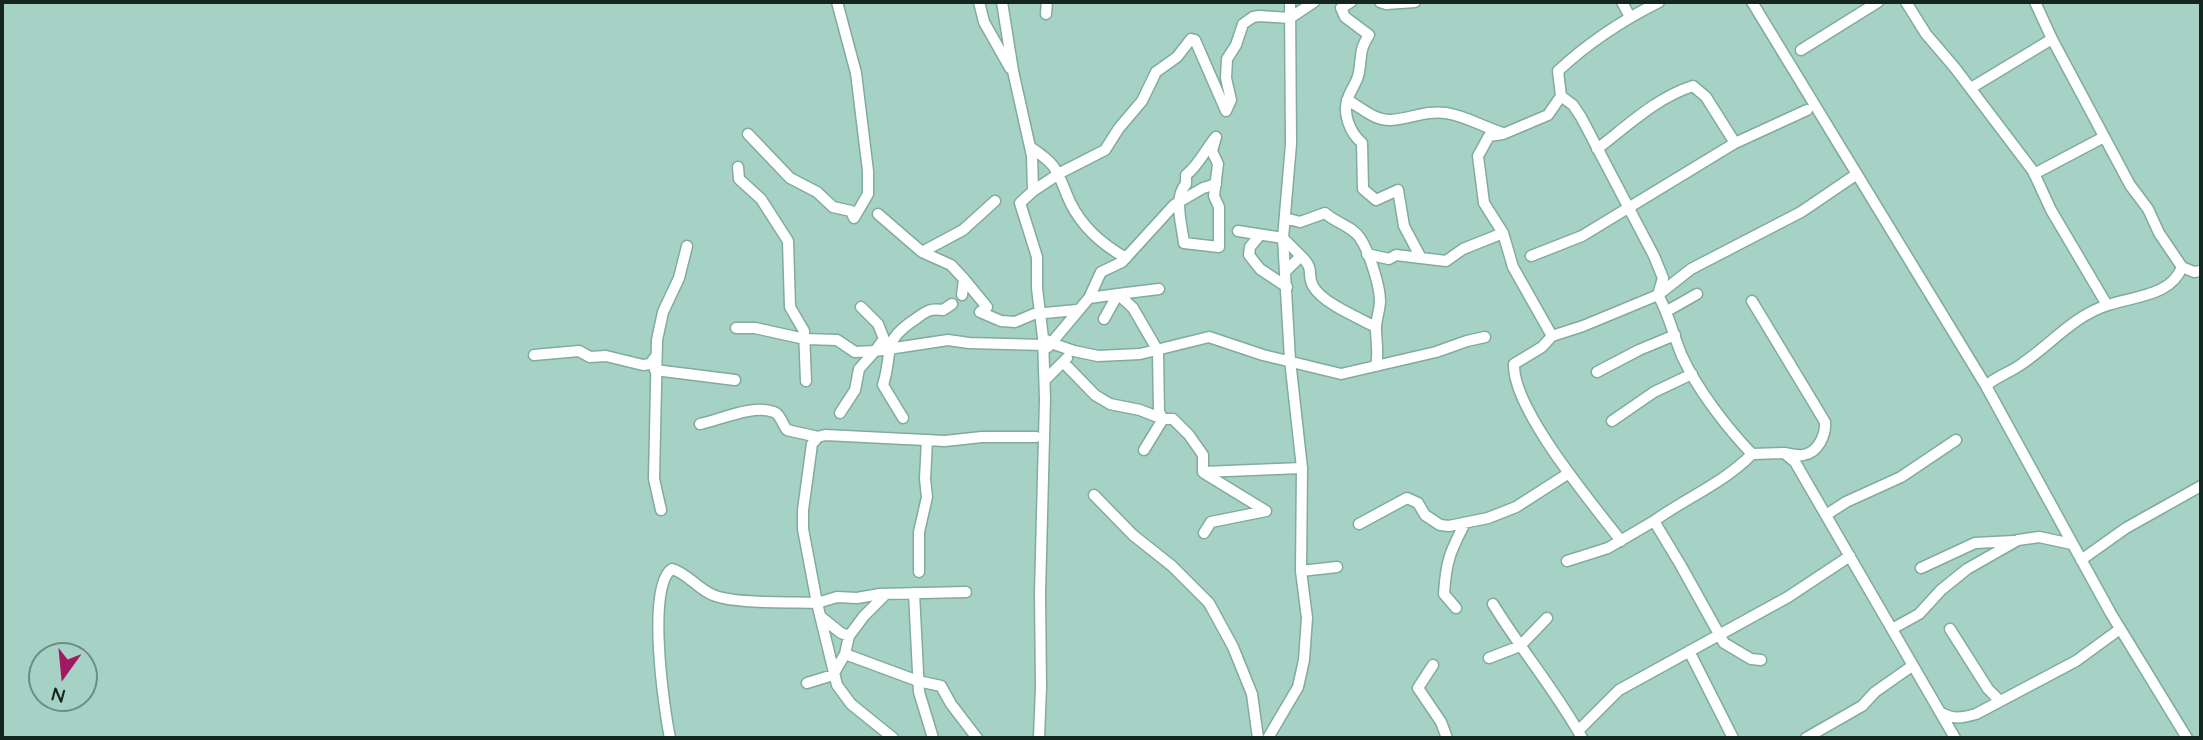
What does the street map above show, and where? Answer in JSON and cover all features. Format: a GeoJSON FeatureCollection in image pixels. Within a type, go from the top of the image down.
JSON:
{"type":"FeatureCollection","features":[{"type":"Feature","properties":{"kind":"street"},"geometry":{"type":"LineString","coordinates":[[748,134],[790,178],[817,192],[833,206],[851,211],[854,218],[868,194],[868,171],[856,73],[837,2]]}},
{"type":"Feature","properties":{"kind":"street"},"geometry":{"type":"LineString","coordinates":[[979,2],[984,22],[1013,71]]}},
{"type":"Feature","properties":{"kind":"street"},"geometry":{"type":"LineString","coordinates":[[1002,2],[1013,71],[1030,147],[1032,191]]}},
{"type":"Feature","properties":{"kind":"street"},"geometry":{"type":"LineString","coordinates":[[1046,14],[1047,2]]}},
{"type":"Feature","properties":{"kind":"street"},"geometry":{"type":"LineString","coordinates":[[1268,738],[1293,699],[1302,673],[1307,618],[1301,571],[1301,468],[1290,360],[1283,238],[1291,144],[1290,2]]}},
{"type":"Feature","properties":{"kind":"street"},"geometry":{"type":"LineString","coordinates":[[1039,738],[1045,345],[1037,288],[1036,251],[1020,203],[1032,191],[1059,173],[1107,149],[1119,128],[1142,101],[1156,72],[1175,58],[1191,39],[1195,40],[1224,110],[1227,111],[1231,100],[1226,78],[1227,59],[1236,45],[1243,24],[1259,16],[1290,18],[1314,2]]}},
{"type":"Feature","properties":{"kind":"street"},"geometry":{"type":"LineString","coordinates":[[1351,2],[1341,8],[1345,17],[1369,35],[1360,48],[1359,74],[1347,100],[1346,109],[1352,134],[1362,143],[1363,189],[1376,200],[1398,190],[1404,226],[1421,258]]}},
{"type":"Feature","properties":{"kind":"street"},"geometry":{"type":"LineString","coordinates":[[1380,2],[1415,2]]}},
{"type":"Feature","properties":{"kind":"street"},"geometry":{"type":"LineString","coordinates":[[1622,2],[1630,17]]}},
{"type":"Feature","properties":{"kind":"street"},"geometry":{"type":"LineString","coordinates":[[1552,335],[1513,267],[1503,233],[1484,203],[1478,156],[1489,136],[1503,134],[1548,115],[1561,96],[1558,71],[1574,56],[1630,17],[1659,2]]}},
{"type":"Feature","properties":{"kind":"street"},"geometry":{"type":"LineString","coordinates":[[1752,2],[1986,386],[2120,629],[2187,738]]}},
{"type":"Feature","properties":{"kind":"street"},"geometry":{"type":"LineString","coordinates":[[1801,50],[1878,2]]}},
{"type":"Feature","properties":{"kind":"street"},"geometry":{"type":"LineString","coordinates":[[1906,2],[1926,34],[2034,174],[2051,210],[2107,305]]}},
{"type":"Feature","properties":{"kind":"street"},"geometry":{"type":"LineString","coordinates":[[2035,2],[2104,137],[2130,185],[2148,209],[2159,233],[2182,267],[2194,272],[2201,271]]}},
{"type":"Feature","properties":{"kind":"street"},"geometry":{"type":"LineString","coordinates":[[1971,89],[2052,39]]}},
{"type":"Feature","properties":{"kind":"street"},"geometry":{"type":"LineString","coordinates":[[1597,149],[1647,111],[1693,86],[1706,97],[1735,143]]}},
{"type":"Feature","properties":{"kind":"street"},"geometry":{"type":"LineString","coordinates":[[1561,96],[1573,105],[1663,278],[1658,295],[1692,374],[1734,435],[1752,454]]}},
{"type":"Feature","properties":{"kind":"street"},"geometry":{"type":"LineString","coordinates":[[1347,100],[1372,116],[1390,120],[1443,112],[1464,116],[1503,134]]}},
{"type":"Feature","properties":{"kind":"street"},"geometry":{"type":"LineString","coordinates":[[1531,257],[1582,236],[1735,143],[1807,110]]}},
{"type":"Feature","properties":{"kind":"street"},"geometry":{"type":"LineString","coordinates":[[1216,137],[1212,151],[1218,164],[1216,184],[1214,196],[1219,206],[1219,247],[1184,243],[1180,190],[1186,184],[1186,175],[1196,168],[1216,137]]}},
{"type":"Feature","properties":{"kind":"street"},"geometry":{"type":"LineString","coordinates":[[2034,174],[2104,137]]}},
{"type":"Feature","properties":{"kind":"street"},"geometry":{"type":"LineString","coordinates":[[1030,147],[1049,160],[1059,173],[1072,205],[1088,228],[1103,245],[1126,258]]}},
{"type":"Feature","properties":{"kind":"street"},"geometry":{"type":"LineString","coordinates":[[738,167],[739,179],[761,199],[788,241],[790,307],[804,331],[806,382]]}},
{"type":"Feature","properties":{"kind":"street"},"geometry":{"type":"LineString","coordinates":[[1621,541],[1569,472],[1534,419],[1514,373],[1514,364],[1542,347],[1552,335],[1583,326],[1658,295],[1691,270],[1801,212],[1857,174]]}},
{"type":"Feature","properties":{"kind":"street"},"geometry":{"type":"LineString","coordinates":[[1045,345],[1089,298],[1101,272],[1126,258],[1179,202],[1216,184]]}},
{"type":"Feature","properties":{"kind":"street"},"geometry":{"type":"LineString","coordinates":[[922,252],[963,230],[995,201]]}},
{"type":"Feature","properties":{"kind":"street"},"geometry":{"type":"LineString","coordinates":[[1285,218],[1300,222],[1325,213],[1333,220],[1342,222],[1360,237],[1380,300],[1376,327],[1379,352],[1376,366]]}},
{"type":"Feature","properties":{"kind":"street"},"geometry":{"type":"LineString","coordinates":[[878,214],[922,252],[951,265],[987,307],[980,311],[985,315],[1015,322],[1032,315],[1077,310]]}},
{"type":"Feature","properties":{"kind":"street"},"geometry":{"type":"LineString","coordinates":[[1238,231],[1283,238],[1311,265],[1313,286],[1329,302],[1376,327]]}},
{"type":"Feature","properties":{"kind":"street"},"geometry":{"type":"LineString","coordinates":[[1367,254],[1389,259],[1396,255],[1446,261],[1463,249],[1503,233]]}},
{"type":"Feature","properties":{"kind":"street"},"geometry":{"type":"LineString","coordinates":[[1259,236],[1250,247],[1250,255],[1260,269],[1287,287]]}},
{"type":"Feature","properties":{"kind":"street"},"geometry":{"type":"LineString","coordinates":[[661,510],[654,479],[657,340],[663,312],[679,278],[687,246]]}},
{"type":"Feature","properties":{"kind":"street"},"geometry":{"type":"LineString","coordinates":[[1286,271],[1301,256]]}},
{"type":"Feature","properties":{"kind":"street"},"geometry":{"type":"LineString","coordinates":[[1986,386],[2023,364],[2091,311],[2161,290],[2172,284],[2182,267]]}},
{"type":"Feature","properties":{"kind":"street"},"geometry":{"type":"LineString","coordinates":[[962,295],[964,279]]}},
{"type":"Feature","properties":{"kind":"street"},"geometry":{"type":"LineString","coordinates":[[1089,298],[1159,289]]}},
{"type":"Feature","properties":{"kind":"street"},"geometry":{"type":"LineString","coordinates":[[1667,311],[1697,294]]}},
{"type":"Feature","properties":{"kind":"street"},"geometry":{"type":"LineString","coordinates":[[1104,319],[1118,295]]}},
{"type":"Feature","properties":{"kind":"street"},"geometry":{"type":"LineString","coordinates":[[1118,295],[1133,308],[1158,351],[1159,412],[1163,419]]}},
{"type":"Feature","properties":{"kind":"street"},"geometry":{"type":"LineString","coordinates":[[1567,561],[1621,541],[1739,467],[1752,454],[1804,455],[1816,448],[1826,431],[1825,422],[1752,301]]}},
{"type":"Feature","properties":{"kind":"street"},"geometry":{"type":"LineString","coordinates":[[903,418],[883,385],[891,341],[898,330],[932,308],[943,310],[951,304]]}},
{"type":"Feature","properties":{"kind":"street"},"geometry":{"type":"LineString","coordinates":[[840,413],[855,390],[859,369],[884,339],[878,324],[861,307]]}},
{"type":"Feature","properties":{"kind":"street"},"geometry":{"type":"LineString","coordinates":[[736,328],[755,328],[805,339],[837,340],[855,352],[889,351],[948,340],[1045,345],[1098,356],[1158,351],[1175,344],[1209,337],[1263,355],[1338,373],[1436,352],[1485,337]]}},
{"type":"Feature","properties":{"kind":"street"},"geometry":{"type":"LineString","coordinates":[[1597,372],[1675,335]]}},
{"type":"Feature","properties":{"kind":"street"},"geometry":{"type":"LineString","coordinates":[[534,355],[579,351],[590,357],[606,356],[643,365],[650,364],[656,356]]}},
{"type":"Feature","properties":{"kind":"street"},"geometry":{"type":"LineString","coordinates":[[1045,380],[1074,351]]}},
{"type":"Feature","properties":{"kind":"street"},"geometry":{"type":"LineString","coordinates":[[1063,362],[1095,394],[1110,404],[1140,410],[1163,419],[1173,419],[1203,455],[1203,472]]}},
{"type":"Feature","properties":{"kind":"street"},"geometry":{"type":"LineString","coordinates":[[655,370],[704,374],[735,380]]}},
{"type":"Feature","properties":{"kind":"street"},"geometry":{"type":"LineString","coordinates":[[1612,421],[1654,392],[1692,374]]}},
{"type":"Feature","properties":{"kind":"street"},"geometry":{"type":"LineString","coordinates":[[699,424],[739,412],[770,411],[776,413],[787,430],[818,437],[825,435],[927,440],[1036,437]]}},
{"type":"Feature","properties":{"kind":"street"},"geometry":{"type":"LineString","coordinates":[[1144,450],[1163,419]]}},
{"type":"Feature","properties":{"kind":"street"},"geometry":{"type":"LineString","coordinates":[[818,437],[811,449],[803,529],[834,676],[837,685],[851,704],[893,738]]}},
{"type":"Feature","properties":{"kind":"street"},"geometry":{"type":"LineString","coordinates":[[919,572],[919,532],[927,497],[927,440]]}},
{"type":"Feature","properties":{"kind":"street"},"geometry":{"type":"LineString","coordinates":[[1826,515],[1846,502],[1901,477],[1956,440]]}},
{"type":"Feature","properties":{"kind":"street"},"geometry":{"type":"LineString","coordinates":[[1784,453],[1795,462],[1955,738]]}},
{"type":"Feature","properties":{"kind":"street"},"geometry":{"type":"LineString","coordinates":[[1203,472],[1301,468]]}},
{"type":"Feature","properties":{"kind":"street"},"geometry":{"type":"LineString","coordinates":[[1203,472],[1266,511],[1211,522],[1204,533]]}},
{"type":"Feature","properties":{"kind":"street"},"geometry":{"type":"LineString","coordinates":[[1359,524],[1407,498],[1418,503],[1425,515],[1440,525],[1465,523],[1517,507],[1569,472]]}},
{"type":"Feature","properties":{"kind":"street"},"geometry":{"type":"LineString","coordinates":[[2081,560],[2126,528],[2201,486]]}},
{"type":"Feature","properties":{"kind":"street"},"geometry":{"type":"LineString","coordinates":[[1094,495],[1133,535],[1172,566],[1209,603],[1233,647],[1252,694],[1258,738]]}},
{"type":"Feature","properties":{"kind":"street"},"geometry":{"type":"LineString","coordinates":[[1654,521],[1724,643],[1751,659],[1761,660]]}},
{"type":"Feature","properties":{"kind":"street"},"geometry":{"type":"LineString","coordinates":[[1456,608],[1444,594],[1448,557],[1465,523]]}},
{"type":"Feature","properties":{"kind":"street"},"geometry":{"type":"LineString","coordinates":[[1449,526],[1457,539]]}},
{"type":"Feature","properties":{"kind":"street"},"geometry":{"type":"LineString","coordinates":[[1920,568],[1975,543],[2039,537],[2072,544]]}},
{"type":"Feature","properties":{"kind":"street"},"geometry":{"type":"LineString","coordinates":[[1892,629],[1919,614],[1941,590],[1967,569],[2018,540]]}},
{"type":"Feature","properties":{"kind":"street"},"geometry":{"type":"LineString","coordinates":[[1493,604],[1569,714],[1580,735],[1619,690],[1788,597],[1850,556]]}},
{"type":"Feature","properties":{"kind":"street"},"geometry":{"type":"LineString","coordinates":[[1301,571],[1337,567]]}},
{"type":"Feature","properties":{"kind":"street"},"geometry":{"type":"LineString","coordinates":[[670,738],[658,632],[660,591],[668,570],[677,570],[705,591],[725,598],[817,603],[838,597],[966,592]]}},
{"type":"Feature","properties":{"kind":"street"},"geometry":{"type":"LineString","coordinates":[[914,593],[918,681],[933,738]]}},
{"type":"Feature","properties":{"kind":"street"},"geometry":{"type":"LineString","coordinates":[[807,683],[834,676],[845,654],[849,636],[886,594]]}},
{"type":"Feature","properties":{"kind":"street"},"geometry":{"type":"LineString","coordinates":[[821,617],[849,636]]}},
{"type":"Feature","properties":{"kind":"street"},"geometry":{"type":"LineString","coordinates":[[1489,658],[1520,646],[1547,618]]}},
{"type":"Feature","properties":{"kind":"street"},"geometry":{"type":"LineString","coordinates":[[1950,629],[1989,689],[2000,701]]}},
{"type":"Feature","properties":{"kind":"street"},"geometry":{"type":"LineString","coordinates":[[1938,710],[1951,718],[1963,718],[2076,662],[2120,629]]}},
{"type":"Feature","properties":{"kind":"street"},"geometry":{"type":"LineString","coordinates":[[1689,651],[1733,738]]}},
{"type":"Feature","properties":{"kind":"street"},"geometry":{"type":"LineString","coordinates":[[845,654],[918,681],[941,686],[977,738]]}},
{"type":"Feature","properties":{"kind":"street"},"geometry":{"type":"LineString","coordinates":[[1433,665],[1418,688],[1441,722],[1447,738]]}},
{"type":"Feature","properties":{"kind":"street"},"geometry":{"type":"LineString","coordinates":[[1806,738],[1862,706],[1875,692],[1912,666]]}}]}
